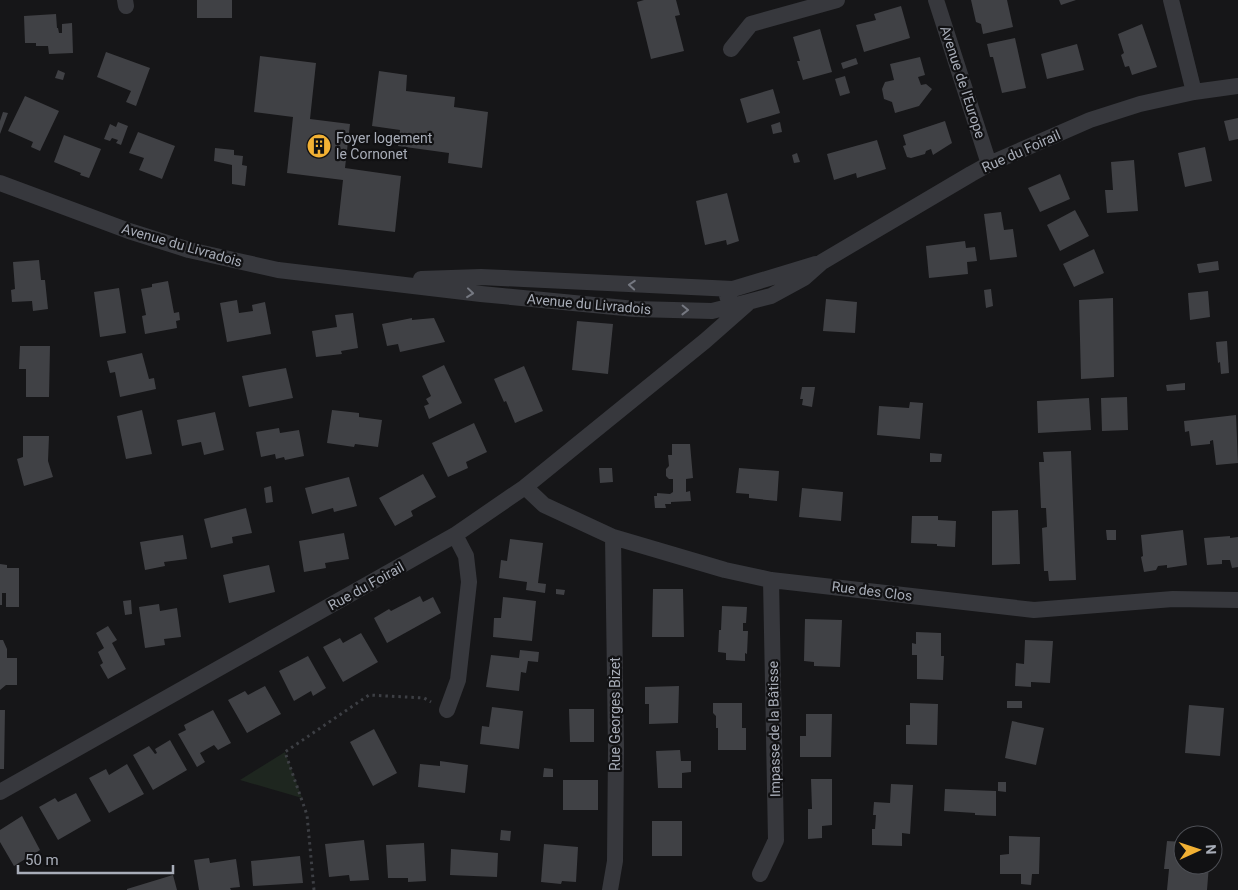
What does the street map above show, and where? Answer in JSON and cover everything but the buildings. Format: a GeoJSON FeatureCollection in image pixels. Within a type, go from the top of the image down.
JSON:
{"type":"FeatureCollection","features":[{"type":"Feature","properties":{"kind":"street"},"geometry":{"type":"LineString","coordinates":[[731,49],[751,24],[837,0]]}},
{"type":"Feature","properties":{"kind":"street","name":"Avenue de l'Europe"},"geometry":{"type":"LineString","coordinates":[[936,0],[990,164]]}},
{"type":"Feature","properties":{"kind":"street"},"geometry":{"type":"LineString","coordinates":[[1171,0],[1194,92]]}},
{"type":"Feature","properties":{"kind":"street","name":"Rue du Foirail"},"geometry":{"type":"LineString","coordinates":[[0,792],[455,536],[525,487],[706,341],[748,302],[771,296],[804,278],[822,262],[990,164],[1090,120],[1140,104],[1194,92],[1238,86]]}},
{"type":"Feature","properties":{"kind":"street","name":"Avenue du Livradois"},"geometry":{"type":"LineString","coordinates":[[0,183],[129,231],[189,250],[278,270],[635,309],[712,311],[748,302]]}},
{"type":"Feature","properties":{"kind":"street","name":"Rue du Foirail"},"geometry":{"type":"LineString","coordinates":[[712,311],[733,289],[822,262]]}},
{"type":"Feature","properties":{"kind":"street","name":"Avenue du Livradois"},"geometry":{"type":"LineString","coordinates":[[370,281],[481,276],[733,289]]}},
{"type":"Feature","properties":{"kind":"street"},"geometry":{"type":"LineString","coordinates":[[706,341],[712,311]]}},
{"type":"Feature","properties":{"kind":"street","name":"Rue des Clos"},"geometry":{"type":"LineString","coordinates":[[525,487],[544,505],[613,537],[725,570],[771,580],[1034,610],[1173,599],[1238,600]]}},
{"type":"Feature","properties":{"kind":"street"},"geometry":{"type":"LineString","coordinates":[[447,710],[458,680],[469,582],[466,556],[455,536]]}},
{"type":"Feature","properties":{"kind":"street","name":"Rue Georges Bizet"},"geometry":{"type":"LineString","coordinates":[[610,890],[615,861],[616,749],[613,537]]}},
{"type":"Feature","properties":{"kind":"street","name":"Impasse de la Bâtisse"},"geometry":{"type":"LineString","coordinates":[[760,874],[776,840],[771,580]]}},
{"type":"Feature","properties":{"kind":"path"},"geometry":{"type":"LineString","coordinates":[[314,890],[307,815],[285,752],[369,695],[424,698],[447,710]]}},
{"type":"Feature","properties":{"kind":"shaded area"},"geometry":{"type":"Polygon","coordinates":[[[285,752],[302,798],[240,780],[285,752]]]}},
{"type":"Feature","properties":{"kind":"place","name":"Foyer logement le Cornonet"},"geometry":{"type":"Point","coordinates":[319,146]}}]}
